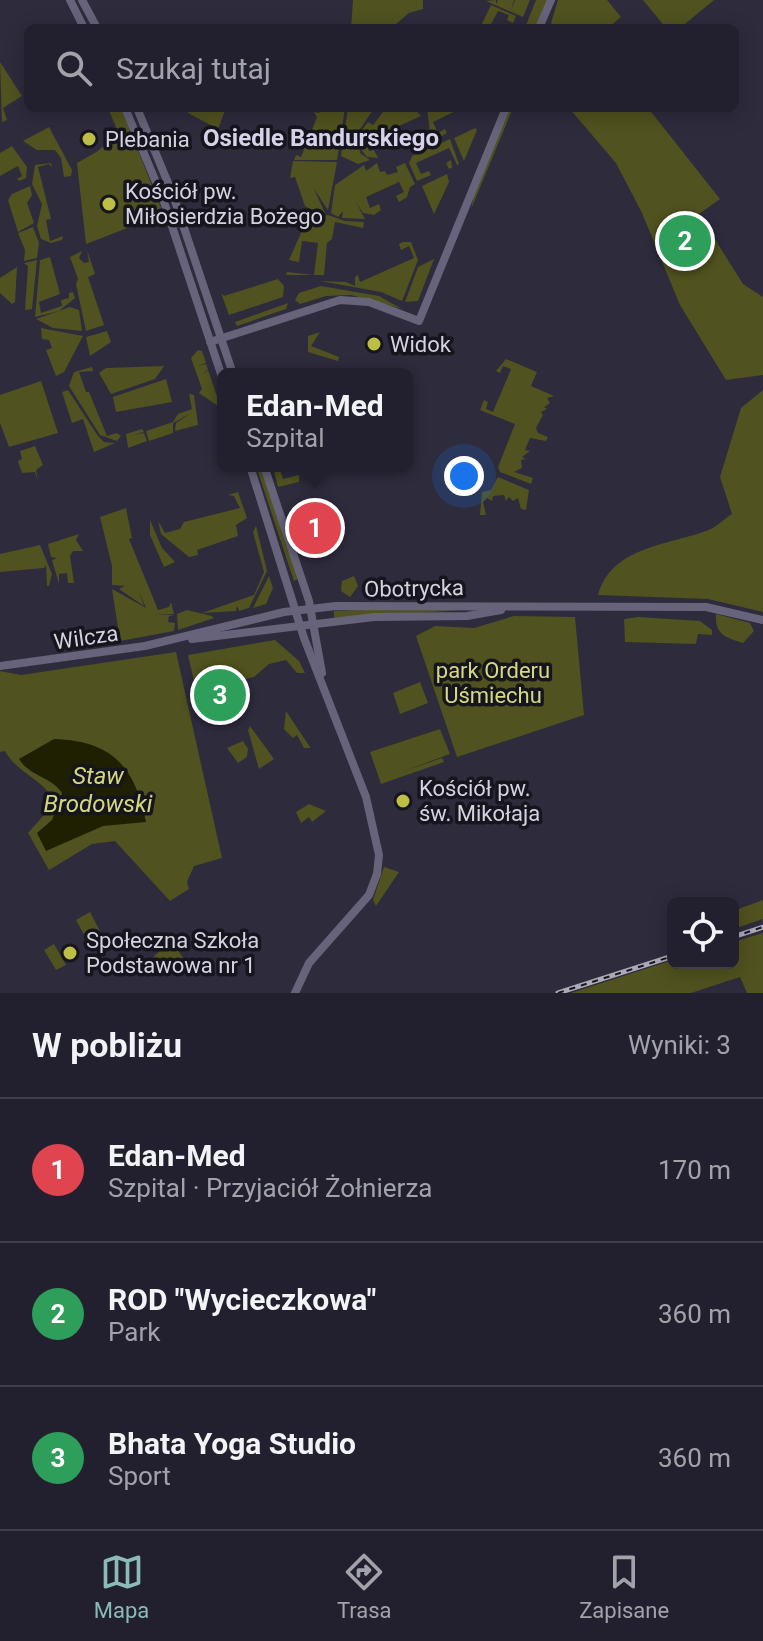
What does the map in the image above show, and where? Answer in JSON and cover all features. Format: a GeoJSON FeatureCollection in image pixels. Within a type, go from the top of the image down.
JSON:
{"type":"FeatureCollection","features":[{"type":"Feature","properties":{"kind":"street"},"geometry":{"type":"LineString","coordinates":[[70,0],[82,24]]}},
{"type":"Feature","properties":{"kind":"street"},"geometry":{"type":"LineString","coordinates":[[82,0],[95,24]]}},
{"type":"Feature","properties":{"kind":"street"},"geometry":{"type":"LineString","coordinates":[[541,24],[551,0]]}},
{"type":"Feature","properties":{"kind":"street"},"geometry":{"type":"LineString","coordinates":[[127,112],[163,199],[219,368]]}},
{"type":"Feature","properties":{"kind":"street"},"geometry":{"type":"LineString","coordinates":[[139,112],[173,195],[231,368]]}},
{"type":"Feature","properties":{"kind":"street"},"geometry":{"type":"LineString","coordinates":[[210,342],[340,300],[369,302],[419,321],[504,112]]}},
{"type":"Feature","properties":{"kind":"street"},"geometry":{"type":"LineString","coordinates":[[252,472],[301,626],[370,808],[379,865],[366,899],[303,971],[295,993]]}},
{"type":"Feature","properties":{"kind":"street"},"geometry":{"type":"LineString","coordinates":[[266,472],[311,608],[325,685]]}},
{"type":"Feature","properties":{"kind":"street","name":"Obotrycka"},"geometry":{"type":"LineString","coordinates":[[311,608],[411,605],[724,609],[763,620]]}},
{"type":"Feature","properties":{"kind":"street","name":"Obotrycka"},"geometry":{"type":"LineString","coordinates":[[314,624],[384,616],[467,616],[517,607]]}},
{"type":"Feature","properties":{"kind":"street","name":"Wilcza"},"geometry":{"type":"LineString","coordinates":[[177,640],[311,608]]}},
{"type":"Feature","properties":{"kind":"street","name":"Obotrycka"},"geometry":{"type":"LineString","coordinates":[[681,608],[724,614],[763,627]]}},
{"type":"Feature","properties":{"kind":"street","name":"Wilcza"},"geometry":{"type":"LineString","coordinates":[[0,666],[314,624]]}},
{"type":"Feature","properties":{"kind":"green space"},"geometry":{"type":"Polygon","coordinates":[[[353,0],[423,0],[423,9],[409,13],[396,24],[351,24],[353,0]]]}},
{"type":"Feature","properties":{"kind":"green space"},"geometry":{"type":"Polygon","coordinates":[[[496,0],[496,4],[498,0],[514,0],[511,10],[515,0],[530,0],[523,17],[486,1],[496,0]]]}},
{"type":"Feature","properties":{"kind":"green space"},"geometry":{"type":"Polygon","coordinates":[[[536,0],[548,0],[539,24],[526,24],[536,0]]]}},
{"type":"Feature","properties":{"kind":"green space"},"geometry":{"type":"Polygon","coordinates":[[[558,0],[607,0],[621,17],[613,24],[551,23],[558,0]]]}},
{"type":"Feature","properties":{"kind":"green space"},"geometry":{"type":"Polygon","coordinates":[[[643,0],[714,0],[685,24],[663,24],[643,0]]]}},
{"type":"Feature","properties":{"kind":"green space"},"geometry":{"type":"Polygon","coordinates":[[[491,5],[516,16],[513,23],[507,20],[509,15],[498,11],[491,24],[482,24],[491,5]]]}},
{"type":"Feature","properties":{"kind":"green space"},"geometry":{"type":"Polygon","coordinates":[[[0,62],[22,96],[3,108],[7,120],[2,122],[0,62]]]}},
{"type":"Feature","properties":{"kind":"green space"},"geometry":{"type":"Polygon","coordinates":[[[110,112],[123,112],[161,208],[156,217],[86,244],[77,163],[98,151],[118,132],[110,112]]]}},
{"type":"Feature","properties":{"kind":"green space"},"geometry":{"type":"Polygon","coordinates":[[[188,112],[224,112],[218,129],[188,112]]]}},
{"type":"Feature","properties":{"kind":"green space"},"geometry":{"type":"Polygon","coordinates":[[[314,112],[344,112],[337,160],[294,160],[296,155],[301,157],[306,145],[301,143],[307,142],[317,117],[314,112]]]}},
{"type":"Feature","properties":{"kind":"green space"},"geometry":{"type":"Polygon","coordinates":[[[347,112],[372,112],[358,132],[360,153],[370,160],[358,164],[341,156],[347,112]]]}},
{"type":"Feature","properties":{"kind":"green space"},"geometry":{"type":"Polygon","coordinates":[[[383,112],[417,112],[421,116],[366,141],[369,151],[374,150],[378,158],[367,157],[359,147],[359,134],[368,122],[373,125],[383,112]]]}},
{"type":"Feature","properties":{"kind":"green space"},"geometry":{"type":"Polygon","coordinates":[[[428,112],[454,112],[433,122],[438,133],[445,129],[447,133],[438,138],[430,132],[428,112]]]}},
{"type":"Feature","properties":{"kind":"green space"},"geometry":{"type":"Polygon","coordinates":[[[507,112],[511,112],[471,209],[507,112]]]}},
{"type":"Feature","properties":{"kind":"green space"},"geometry":{"type":"Polygon","coordinates":[[[572,112],[651,112],[720,199],[699,214],[743,284],[763,297],[763,375],[726,380],[680,305],[642,213],[616,163],[572,112]]]}},
{"type":"Feature","properties":{"kind":"green space"},"geometry":{"type":"Polygon","coordinates":[[[49,127],[72,170],[71,176],[64,177],[61,158],[55,150],[37,150],[23,141],[49,127]]]}},
{"type":"Feature","properties":{"kind":"green space"},"geometry":{"type":"Polygon","coordinates":[[[475,128],[477,130],[464,161],[454,138],[475,128]]]}},
{"type":"Feature","properties":{"kind":"green space"},"geometry":{"type":"Polygon","coordinates":[[[450,139],[459,164],[449,148],[416,163],[421,174],[429,171],[431,175],[417,181],[409,163],[412,156],[450,139]]]}},
{"type":"Feature","properties":{"kind":"green space"},"geometry":{"type":"Polygon","coordinates":[[[12,146],[27,167],[26,178],[19,181],[17,179],[22,176],[18,166],[0,176],[0,153],[12,146]]]}},
{"type":"Feature","properties":{"kind":"green space"},"geometry":{"type":"Polygon","coordinates":[[[293,161],[337,162],[328,210],[314,189],[325,213],[311,216],[313,211],[305,206],[295,177],[290,178],[293,161]]]}},
{"type":"Feature","properties":{"kind":"green space"},"geometry":{"type":"Polygon","coordinates":[[[51,163],[52,167],[49,164],[38,167],[51,219],[46,220],[50,241],[63,236],[62,240],[51,243],[41,239],[37,226],[42,204],[32,184],[35,165],[51,163]]]}},
{"type":"Feature","properties":{"kind":"green space"},"geometry":{"type":"Polygon","coordinates":[[[377,163],[380,172],[385,171],[387,175],[398,172],[396,167],[405,163],[415,184],[410,187],[407,197],[399,202],[396,196],[404,192],[399,182],[366,197],[370,208],[379,204],[381,210],[374,215],[363,213],[356,202],[365,219],[342,218],[343,211],[338,217],[331,213],[335,185],[364,165],[366,171],[377,163]]]}},
{"type":"Feature","properties":{"kind":"green space"},"geometry":{"type":"Polygon","coordinates":[[[447,174],[449,182],[434,214],[422,186],[447,174]]]}},
{"type":"Feature","properties":{"kind":"green space"},"geometry":{"type":"Polygon","coordinates":[[[30,186],[32,195],[27,203],[34,223],[18,232],[8,200],[12,194],[30,186]]]}},
{"type":"Feature","properties":{"kind":"green space"},"geometry":{"type":"Polygon","coordinates":[[[328,215],[345,221],[364,222],[363,228],[335,222],[332,239],[327,243],[324,275],[314,275],[318,243],[302,241],[299,262],[289,260],[305,224],[310,225],[312,218],[328,215]]]}},
{"type":"Feature","properties":{"kind":"green space"},"geometry":{"type":"Polygon","coordinates":[[[33,227],[39,243],[37,258],[24,261],[25,250],[18,233],[33,227]]]}},
{"type":"Feature","properties":{"kind":"green space"},"geometry":{"type":"Polygon","coordinates":[[[411,242],[418,260],[402,301],[381,292],[320,281],[346,282],[355,286],[358,275],[360,282],[414,258],[409,246],[401,250],[399,244],[411,242]]]}},
{"type":"Feature","properties":{"kind":"green space"},"geometry":{"type":"Polygon","coordinates":[[[87,250],[95,274],[88,277],[104,325],[86,331],[76,284],[78,279],[70,257],[82,251],[79,258],[84,263],[89,262],[87,250]]]}},
{"type":"Feature","properties":{"kind":"green space"},"geometry":{"type":"Polygon","coordinates":[[[50,257],[60,294],[39,302],[41,313],[62,306],[61,300],[69,298],[69,293],[73,292],[75,298],[59,311],[35,317],[40,260],[50,257]]]}},
{"type":"Feature","properties":{"kind":"green space"},"geometry":{"type":"Polygon","coordinates":[[[434,259],[418,301],[405,302],[418,267],[434,259]]]}},
{"type":"Feature","properties":{"kind":"green space"},"geometry":{"type":"Polygon","coordinates":[[[37,260],[32,309],[25,310],[28,266],[24,263],[37,260]]]}},
{"type":"Feature","properties":{"kind":"green space"},"geometry":{"type":"Polygon","coordinates":[[[17,267],[15,302],[12,304],[0,293],[0,278],[17,267]]]}},
{"type":"Feature","properties":{"kind":"green space"},"geometry":{"type":"Polygon","coordinates":[[[287,272],[314,275],[286,275],[287,272]]]}},
{"type":"Feature","properties":{"kind":"green space"},"geometry":{"type":"Polygon","coordinates":[[[278,279],[284,286],[283,297],[229,315],[221,293],[224,296],[278,279]]]}},
{"type":"Feature","properties":{"kind":"green space"},"geometry":{"type":"Polygon","coordinates":[[[321,286],[379,296],[402,309],[351,295],[326,296],[300,304],[295,300],[299,293],[321,286]]]}},
{"type":"Feature","properties":{"kind":"green space"},"geometry":{"type":"Polygon","coordinates":[[[288,303],[286,309],[237,326],[235,322],[288,303]]]}},
{"type":"Feature","properties":{"kind":"green space"},"geometry":{"type":"Polygon","coordinates":[[[70,307],[79,310],[82,331],[53,328],[36,319],[70,307]]]}},
{"type":"Feature","properties":{"kind":"green space"},"geometry":{"type":"Polygon","coordinates":[[[41,328],[83,336],[64,372],[56,376],[46,350],[52,348],[49,340],[42,339],[41,328]]]}},
{"type":"Feature","properties":{"kind":"green space"},"geometry":{"type":"Polygon","coordinates":[[[107,331],[111,342],[90,356],[86,337],[107,331]]]}},
{"type":"Feature","properties":{"kind":"green space"},"geometry":{"type":"Polygon","coordinates":[[[320,332],[311,346],[339,357],[338,361],[308,352],[308,336],[320,332]]]}},
{"type":"Feature","properties":{"kind":"green space"},"geometry":{"type":"Polygon","coordinates":[[[198,350],[202,351],[206,363],[197,366],[206,364],[208,369],[202,375],[208,370],[217,405],[199,393],[202,389],[191,358],[198,350]]]}},
{"type":"Feature","properties":{"kind":"green space"},"geometry":{"type":"Polygon","coordinates":[[[506,359],[537,372],[531,386],[554,396],[547,398],[550,403],[541,412],[543,415],[536,428],[538,433],[548,437],[546,441],[530,438],[525,450],[530,451],[522,457],[526,459],[521,460],[522,468],[514,472],[533,478],[531,484],[500,472],[498,467],[515,424],[480,410],[484,400],[488,402],[486,409],[493,412],[511,369],[503,366],[500,373],[496,371],[506,359]]]}},
{"type":"Feature","properties":{"kind":"green space"},"geometry":{"type":"Polygon","coordinates":[[[164,366],[155,379],[111,394],[99,373],[106,368],[164,366]]]}},
{"type":"Feature","properties":{"kind":"green space"},"geometry":{"type":"Polygon","coordinates":[[[92,367],[93,371],[79,372],[107,436],[117,433],[121,436],[117,441],[100,435],[69,386],[74,372],[92,367]]]}},
{"type":"Feature","properties":{"kind":"green space"},"geometry":{"type":"Polygon","coordinates":[[[166,379],[172,402],[116,412],[113,397],[166,379]]]}},
{"type":"Feature","properties":{"kind":"green space"},"geometry":{"type":"Polygon","coordinates":[[[41,381],[58,433],[9,447],[0,423],[0,395],[41,381]]]}},
{"type":"Feature","properties":{"kind":"green space"},"geometry":{"type":"Polygon","coordinates":[[[68,390],[98,436],[104,442],[115,443],[94,452],[83,419],[72,423],[62,392],[68,390]]]}},
{"type":"Feature","properties":{"kind":"green space"},"geometry":{"type":"Polygon","coordinates":[[[763,390],[763,612],[708,599],[598,595],[605,579],[627,558],[657,545],[709,530],[732,514],[720,477],[741,408],[763,390]]]}},
{"type":"Feature","properties":{"kind":"green space"},"geometry":{"type":"Polygon","coordinates":[[[189,394],[194,395],[198,425],[175,431],[176,423],[191,413],[173,423],[173,433],[149,441],[146,431],[173,422],[178,414],[192,409],[189,394]]]}},
{"type":"Feature","properties":{"kind":"green space"},"geometry":{"type":"Polygon","coordinates":[[[142,429],[144,432],[132,435],[144,433],[147,441],[128,448],[126,434],[142,429]]]}},
{"type":"Feature","properties":{"kind":"green space"},"geometry":{"type":"Polygon","coordinates":[[[35,446],[43,465],[36,470],[38,481],[35,472],[22,473],[18,461],[22,459],[20,451],[35,446]]]}},
{"type":"Feature","properties":{"kind":"green space"},"geometry":{"type":"Polygon","coordinates":[[[258,472],[263,472],[298,579],[294,581],[258,472]]]}},
{"type":"Feature","properties":{"kind":"green space"},"geometry":{"type":"Polygon","coordinates":[[[274,472],[281,472],[283,479],[299,475],[299,482],[278,487],[274,472]]]}},
{"type":"Feature","properties":{"kind":"green space"},"geometry":{"type":"Polygon","coordinates":[[[498,477],[529,490],[526,510],[521,509],[518,498],[513,501],[509,497],[506,501],[504,495],[493,496],[492,501],[487,498],[483,502],[486,515],[480,515],[482,492],[491,490],[498,477]]]}},
{"type":"Feature","properties":{"kind":"green space"},"geometry":{"type":"Polygon","coordinates":[[[238,492],[247,518],[236,525],[238,536],[197,550],[198,555],[189,557],[161,534],[158,521],[165,533],[180,529],[184,522],[240,508],[234,496],[228,495],[238,492]]]}},
{"type":"Feature","properties":{"kind":"green space"},"geometry":{"type":"Polygon","coordinates":[[[126,508],[132,538],[129,539],[158,610],[169,607],[171,602],[174,614],[154,614],[175,615],[169,616],[168,622],[175,623],[174,631],[120,641],[112,589],[146,608],[138,590],[144,606],[119,589],[125,586],[112,585],[112,566],[100,517],[126,508]]]}},
{"type":"Feature","properties":{"kind":"green space"},"geometry":{"type":"Polygon","coordinates":[[[150,520],[162,548],[175,562],[164,567],[150,535],[150,520]]]}},
{"type":"Feature","properties":{"kind":"green space"},"geometry":{"type":"Polygon","coordinates":[[[256,526],[267,571],[249,608],[239,611],[237,606],[236,611],[202,613],[254,595],[264,572],[253,532],[256,526]]]}},
{"type":"Feature","properties":{"kind":"green space"},"geometry":{"type":"Polygon","coordinates":[[[79,534],[76,540],[83,551],[73,551],[70,556],[74,583],[68,583],[67,573],[59,574],[59,584],[52,560],[57,558],[51,557],[48,544],[79,534]]]}},
{"type":"Feature","properties":{"kind":"green space"},"geometry":{"type":"Polygon","coordinates":[[[40,545],[52,574],[49,586],[46,565],[44,568],[0,572],[0,554],[40,545]]]}},
{"type":"Feature","properties":{"kind":"green space"},"geometry":{"type":"Polygon","coordinates":[[[269,576],[273,588],[266,604],[253,608],[269,576]]]}},
{"type":"Feature","properties":{"kind":"green space"},"geometry":{"type":"Polygon","coordinates":[[[354,576],[358,586],[350,597],[341,591],[342,581],[354,576]]]}},
{"type":"Feature","properties":{"kind":"green space"},"geometry":{"type":"Polygon","coordinates":[[[488,608],[334,619],[334,611],[488,608]]]}},
{"type":"Feature","properties":{"kind":"green space"},"geometry":{"type":"Polygon","coordinates":[[[187,610],[214,618],[178,630],[177,614],[187,610]]]}},
{"type":"Feature","properties":{"kind":"green space"},"geometry":{"type":"Polygon","coordinates":[[[716,614],[750,623],[754,631],[743,643],[731,639],[719,631],[716,614]]]}},
{"type":"Feature","properties":{"kind":"green space","name":"park Orderu Uśmiechu"},"geometry":{"type":"Polygon","coordinates":[[[514,616],[575,617],[584,715],[457,757],[416,636],[435,626],[474,628],[514,616]]]}},
{"type":"Feature","properties":{"kind":"green space"},"geometry":{"type":"Polygon","coordinates":[[[624,619],[700,621],[712,630],[712,635],[698,634],[696,644],[625,642],[624,619]]]}},
{"type":"Feature","properties":{"kind":"green space"},"geometry":{"type":"Polygon","coordinates":[[[275,640],[299,661],[305,673],[297,673],[286,660],[269,664],[254,677],[196,690],[188,655],[275,640]]]}},
{"type":"Feature","properties":{"kind":"green space"},"geometry":{"type":"Polygon","coordinates":[[[176,652],[222,858],[194,866],[187,882],[189,889],[170,901],[115,841],[92,844],[49,870],[28,833],[44,815],[52,798],[5,751],[0,752],[0,671],[21,675],[176,652]]]}},
{"type":"Feature","properties":{"kind":"green space"},"geometry":{"type":"Polygon","coordinates":[[[420,682],[428,703],[400,714],[393,693],[420,682]]]}},
{"type":"Feature","properties":{"kind":"green space"},"geometry":{"type":"Polygon","coordinates":[[[286,711],[310,748],[304,748],[297,735],[293,738],[284,729],[286,711]]]}},
{"type":"Feature","properties":{"kind":"green space"},"geometry":{"type":"Polygon","coordinates":[[[250,726],[274,759],[259,769],[248,730],[250,726]]]}},
{"type":"Feature","properties":{"kind":"green space"},"geometry":{"type":"Polygon","coordinates":[[[440,729],[450,754],[404,771],[442,758],[444,762],[381,784],[370,752],[440,729]]]}},
{"type":"Feature","properties":{"kind":"green space"},"geometry":{"type":"Polygon","coordinates":[[[243,741],[248,749],[247,757],[238,763],[227,748],[243,741]]]}},
{"type":"Feature","properties":{"kind":"green space"},"geometry":{"type":"Polygon","coordinates":[[[309,804],[326,811],[312,822],[309,817],[301,823],[296,812],[309,804]]]}},
{"type":"Feature","properties":{"kind":"green space"},"geometry":{"type":"Polygon","coordinates":[[[384,867],[399,872],[376,906],[373,900],[384,867]]]}},
{"type":"Feature","properties":{"kind":"green space"},"geometry":{"type":"Polygon","coordinates":[[[763,900],[763,919],[739,927],[739,909],[763,900]]]}},
{"type":"Feature","properties":{"kind":"green space"},"geometry":{"type":"Polygon","coordinates":[[[90,912],[101,933],[87,940],[76,920],[90,912]]]}},
{"type":"Feature","properties":{"kind":"green space"},"geometry":{"type":"Polygon","coordinates":[[[763,933],[763,993],[747,993],[740,977],[691,993],[571,993],[667,962],[667,969],[739,969],[739,940],[763,933]]]}},
{"type":"Feature","properties":{"kind":"green space"},"geometry":{"type":"Polygon","coordinates":[[[172,941],[185,961],[162,972],[154,956],[172,941]]]}},
{"type":"Feature","properties":{"kind":"green space"},"geometry":{"type":"Polygon","coordinates":[[[54,944],[66,965],[56,970],[44,950],[54,944]]]}},
{"type":"Feature","properties":{"kind":"water","name":"Staw Brodowski"},"geometry":{"type":"Polygon","coordinates":[[[54,739],[92,745],[118,761],[135,787],[146,822],[103,826],[46,851],[37,833],[52,820],[62,793],[19,759],[54,739]]]}},
{"type":"Feature","properties":{"kind":"railway"},"geometry":{"type":"LineString","coordinates":[[739,935],[763,927]]}},
{"type":"Feature","properties":{"kind":"railway"},"geometry":{"type":"LineString","coordinates":[[558,993],[667,958]]}},
{"type":"Feature","properties":{"kind":"place","name":"Plebania"},"geometry":{"type":"Point","coordinates":[89,139]}},
{"type":"Feature","properties":{"kind":"place","name":"Kościół pw. Miłosierdzia Bożego"},"geometry":{"type":"Point","coordinates":[109,204]}},
{"type":"Feature","properties":{"kind":"place","name":"ROD \"Wycieczkowa\""},"geometry":{"type":"Point","coordinates":[685,241]}},
{"type":"Feature","properties":{"kind":"place","name":"Widok"},"geometry":{"type":"Point","coordinates":[374,344]}},
{"type":"Feature","properties":{"kind":"place","name":"Edan-Med"},"geometry":{"type":"Point","coordinates":[315,528]}},
{"type":"Feature","properties":{"kind":"place","name":"Bhata Yoga Studio"},"geometry":{"type":"Point","coordinates":[220,695]}},
{"type":"Feature","properties":{"kind":"place","name":"Kościół pw. św. Mikołaja"},"geometry":{"type":"Point","coordinates":[403,801]}},
{"type":"Feature","properties":{"kind":"place","name":"Społeczna Szkoła Podstawowa nr 1"},"geometry":{"type":"Point","coordinates":[70,953]}},
{"type":"Feature","properties":{"kind":"district","name":"Osiedle Bandurskiego"},"geometry":{"type":"Point","coordinates":[321,138]}}]}
